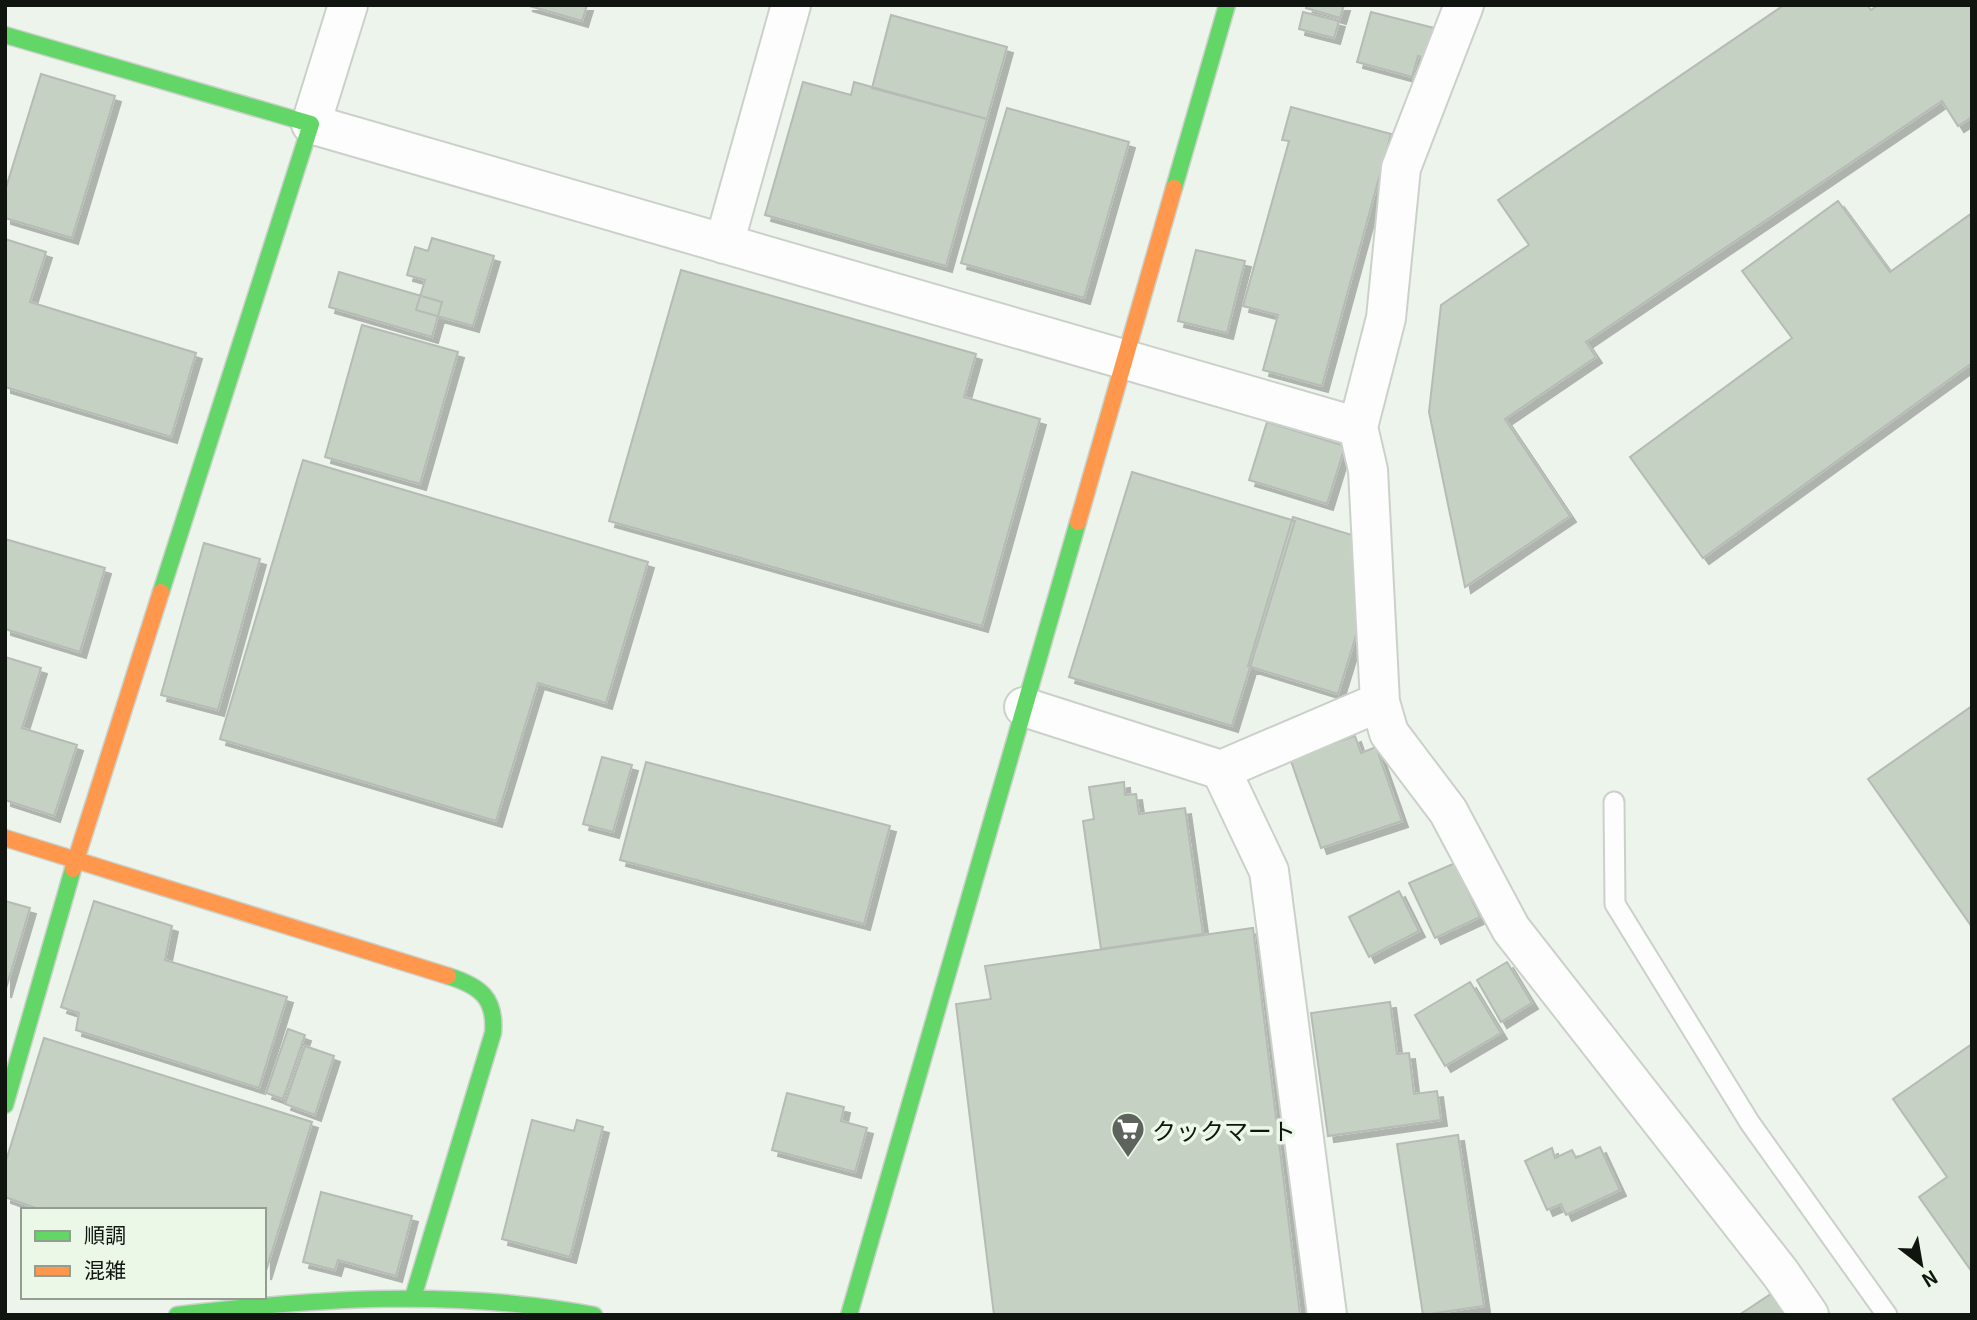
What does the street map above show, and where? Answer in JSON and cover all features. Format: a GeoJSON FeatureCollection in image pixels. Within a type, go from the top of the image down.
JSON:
{"type":"FeatureCollection","features":[{"type":"Feature","properties":{"kind":"street"},"geometry":{"type":"LineString","coordinates":[[5,1105],[75,860],[348,5]]}},
{"type":"Feature","properties":{"kind":"street"},"geometry":{"type":"LineString","coordinates":[[724,244],[791,5]]}},
{"type":"Feature","properties":{"kind":"street"},"geometry":{"type":"LineString","coordinates":[[849,1315],[1227,5]]}},
{"type":"Feature","properties":{"kind":"street"},"geometry":{"type":"LineString","coordinates":[[1464,5],[1401,169],[1386,318],[1358,427],[1368,470],[1380,702],[1389,733],[1448,811],[1511,929],[1781,1274],[1809,1315]]}},
{"type":"Feature","properties":{"kind":"street"},"geometry":{"type":"LineString","coordinates":[[5,35],[1358,427]]}},
{"type":"Feature","properties":{"kind":"street"},"geometry":{"type":"LineString","coordinates":[[1024,706],[1221,770],[1380,702]]}},
{"type":"Feature","properties":{"kind":"street"},"geometry":{"type":"LineString","coordinates":[[1221,770],[1269,871],[1327,1315]]}},
{"type":"Feature","properties":{"kind":"street"},"geometry":{"type":"LineString","coordinates":[[5,838],[464,981],[482,992],[495,1012],[493,1033],[414,1294]]}},
{"type":"Feature","properties":{"kind":"street"},"geometry":{"type":"LineString","coordinates":[[177,1315],[257,1304],[414,1294],[555,1306],[594,1315]]}},
{"type":"Feature","properties":{"kind":"lane"},"geometry":{"type":"LineString","coordinates":[[1614,802],[1615,904],[1750,1123],[1887,1315]]}},
{"type":"Feature","properties":{"kind":"building"},"geometry":{"type":"Polygon","coordinates":[[[526,5],[587,5],[582,21],[526,5]]]}},
{"type":"Feature","properties":{"kind":"building"},"geometry":{"type":"Polygon","coordinates":[[[1307,5],[1344,5],[1340,18],[1306,8],[1307,5]]]}},
{"type":"Feature","properties":{"kind":"building"},"geometry":{"type":"Polygon","coordinates":[[[1784,5],[1867,5],[1871,10],[1878,5],[1972,5],[1972,117],[1958,126],[1942,101],[1586,342],[1596,357],[1505,419],[1570,516],[1465,587],[1429,412],[1441,305],[1529,245],[1498,200],[1784,5]]]}},
{"type":"Feature","properties":{"kind":"building"},"geometry":{"type":"Polygon","coordinates":[[[1303,12],[1339,21],[1334,38],[1299,29],[1303,12]]]}},
{"type":"Feature","properties":{"kind":"building"},"geometry":{"type":"Polygon","coordinates":[[[1371,12],[1438,29],[1430,59],[1418,56],[1412,77],[1357,62],[1371,12]]]}},
{"type":"Feature","properties":{"kind":"building"},"geometry":{"type":"Polygon","coordinates":[[[891,15],[1007,47],[987,119],[872,88],[891,15]]]}},
{"type":"Feature","properties":{"kind":"building"},"geometry":{"type":"Polygon","coordinates":[[[41,74],[115,96],[72,238],[5,218],[5,191],[41,74]]]}},
{"type":"Feature","properties":{"kind":"building"},"geometry":{"type":"Polygon","coordinates":[[[803,82],[851,95],[854,82],[987,119],[946,266],[765,215],[803,82]]]}},
{"type":"Feature","properties":{"kind":"building"},"geometry":{"type":"Polygon","coordinates":[[[1291,107],[1391,134],[1322,386],[1263,370],[1278,315],[1243,306],[1289,141],[1282,140],[1291,107]]]}},
{"type":"Feature","properties":{"kind":"building"},"geometry":{"type":"Polygon","coordinates":[[[1007,108],[1129,142],[1084,298],[961,263],[1007,108]]]}},
{"type":"Feature","properties":{"kind":"building"},"geometry":{"type":"Polygon","coordinates":[[[1838,201],[1890,272],[1972,213],[1972,363],[1703,558],[1630,457],[1792,338],[1742,271],[1838,201]]]}},
{"type":"Feature","properties":{"kind":"building"},"geometry":{"type":"Polygon","coordinates":[[[432,238],[494,256],[473,326],[416,310],[425,280],[407,275],[415,247],[428,251],[432,238]]]}},
{"type":"Feature","properties":{"kind":"building"},"geometry":{"type":"Polygon","coordinates":[[[5,239],[46,252],[30,302],[196,353],[171,437],[5,387],[5,239]]]}},
{"type":"Feature","properties":{"kind":"building"},"geometry":{"type":"Polygon","coordinates":[[[1196,250],[1245,261],[1227,333],[1178,321],[1196,250]]]}},
{"type":"Feature","properties":{"kind":"building"},"geometry":{"type":"Polygon","coordinates":[[[681,270],[976,354],[964,397],[1040,419],[982,626],[609,521],[681,270]]]}},
{"type":"Feature","properties":{"kind":"building"},"geometry":{"type":"Polygon","coordinates":[[[339,272],[442,302],[432,337],[329,307],[339,272]]]}},
{"type":"Feature","properties":{"kind":"building"},"geometry":{"type":"Polygon","coordinates":[[[362,325],[458,352],[420,484],[325,457],[362,325]]]}},
{"type":"Feature","properties":{"kind":"building"},"geometry":{"type":"Polygon","coordinates":[[[1267,422],[1345,446],[1327,504],[1249,480],[1267,422]]]}},
{"type":"Feature","properties":{"kind":"building"},"geometry":{"type":"Polygon","coordinates":[[[303,460],[648,562],[606,703],[538,683],[496,821],[220,739],[303,460]]]}},
{"type":"Feature","properties":{"kind":"building"},"geometry":{"type":"Polygon","coordinates":[[[1132,472],[1295,521],[1232,726],[1069,677],[1132,472]]]}},
{"type":"Feature","properties":{"kind":"building"},"geometry":{"type":"Polygon","coordinates":[[[1293,517],[1355,536],[1362,616],[1338,694],[1248,666],[1293,517]]]}},
{"type":"Feature","properties":{"kind":"building"},"geometry":{"type":"Polygon","coordinates":[[[5,539],[105,568],[80,652],[5,629],[5,539]]]}},
{"type":"Feature","properties":{"kind":"building"},"geometry":{"type":"Polygon","coordinates":[[[204,543],[260,559],[218,710],[161,695],[204,543]]]}},
{"type":"Feature","properties":{"kind":"building"},"geometry":{"type":"Polygon","coordinates":[[[5,657],[41,668],[22,728],[77,745],[54,816],[5,800],[5,657]]]}},
{"type":"Feature","properties":{"kind":"building"},"geometry":{"type":"Polygon","coordinates":[[[1972,706],[1972,927],[1868,779],[1972,706]]]}},
{"type":"Feature","properties":{"kind":"building"},"geometry":{"type":"Polygon","coordinates":[[[1355,736],[1361,753],[1376,747],[1402,821],[1321,848],[1290,758],[1355,736]]]}},
{"type":"Feature","properties":{"kind":"building"},"geometry":{"type":"Polygon","coordinates":[[[602,757],[632,765],[613,832],[583,824],[602,757]]]}},
{"type":"Feature","properties":{"kind":"building"},"geometry":{"type":"Polygon","coordinates":[[[646,762],[890,826],[864,924],[620,860],[646,762]]]}},
{"type":"Feature","properties":{"kind":"building"},"geometry":{"type":"Polygon","coordinates":[[[1124,782],[1125,795],[1136,794],[1139,814],[1185,808],[1203,934],[1101,949],[1083,821],[1094,819],[1089,787],[1124,782]]]}},
{"type":"Feature","properties":{"kind":"building"},"geometry":{"type":"Polygon","coordinates":[[[1455,863],[1480,917],[1435,938],[1409,883],[1455,863]]]}},
{"type":"Feature","properties":{"kind":"building"},"geometry":{"type":"Polygon","coordinates":[[[1399,891],[1419,931],[1369,957],[1349,917],[1399,891]]]}},
{"type":"Feature","properties":{"kind":"building"},"geometry":{"type":"Polygon","coordinates":[[[5,901],[30,908],[5,992],[5,901]]]}},
{"type":"Feature","properties":{"kind":"building"},"geometry":{"type":"Polygon","coordinates":[[[94,901],[172,926],[165,960],[287,997],[259,1088],[76,1030],[79,1013],[61,1007],[94,901]]]}},
{"type":"Feature","properties":{"kind":"building","name":"クックマート"},"geometry":{"type":"Polygon","coordinates":[[[1253,928],[1300,1315],[994,1315],[956,1004],[991,999],[985,966],[1253,928]]]}},
{"type":"Feature","properties":{"kind":"building"},"geometry":{"type":"Polygon","coordinates":[[[1507,962],[1532,1003],[1501,1022],[1477,980],[1507,962]]]}},
{"type":"Feature","properties":{"kind":"building"},"geometry":{"type":"Polygon","coordinates":[[[1470,982],[1501,1033],[1445,1066],[1415,1015],[1470,982]]]}},
{"type":"Feature","properties":{"kind":"building"},"geometry":{"type":"Polygon","coordinates":[[[1390,1002],[1397,1054],[1409,1053],[1414,1094],[1437,1091],[1441,1120],[1328,1136],[1311,1013],[1390,1002]]]}},
{"type":"Feature","properties":{"kind":"building"},"geometry":{"type":"Polygon","coordinates":[[[288,1029],[305,1035],[283,1099],[266,1093],[288,1029]]]}},
{"type":"Feature","properties":{"kind":"building"},"geometry":{"type":"Polygon","coordinates":[[[44,1038],[312,1122],[266,1271],[266,1208],[35,1208],[5,1197],[5,1164],[44,1038]]]}},
{"type":"Feature","properties":{"kind":"building"},"geometry":{"type":"Polygon","coordinates":[[[1972,1044],[1972,1272],[1919,1197],[1947,1177],[1893,1099],[1972,1044]]]}},
{"type":"Feature","properties":{"kind":"building"},"geometry":{"type":"Polygon","coordinates":[[[305,1046],[334,1056],[315,1115],[285,1104],[305,1046]]]}},
{"type":"Feature","properties":{"kind":"building"},"geometry":{"type":"Polygon","coordinates":[[[787,1093],[844,1107],[841,1121],[867,1128],[855,1172],[772,1150],[787,1093]]]}},
{"type":"Feature","properties":{"kind":"building"},"geometry":{"type":"Polygon","coordinates":[[[532,1120],[574,1131],[577,1120],[603,1127],[570,1257],[502,1239],[532,1120]]]}},
{"type":"Feature","properties":{"kind":"building"},"geometry":{"type":"Polygon","coordinates":[[[1458,1135],[1484,1306],[1423,1315],[1397,1144],[1458,1135]]]}},
{"type":"Feature","properties":{"kind":"building"},"geometry":{"type":"Polygon","coordinates":[[[1600,1147],[1620,1190],[1566,1215],[1561,1204],[1547,1210],[1525,1161],[1552,1148],[1555,1158],[1572,1150],[1576,1158],[1600,1147]]]}},
{"type":"Feature","properties":{"kind":"building"},"geometry":{"type":"Polygon","coordinates":[[[321,1192],[412,1216],[396,1276],[338,1260],[335,1270],[303,1262],[321,1192]]]}},
{"type":"Feature","properties":{"kind":"building"},"geometry":{"type":"Polygon","coordinates":[[[1774,1292],[1789,1315],[1739,1315],[1774,1292]]]}},
{"type":"Feature","properties":{"kind":"traffic: fast"},"geometry":{"type":"LineString","coordinates":[[1174,188],[1227,5]]}},
{"type":"Feature","properties":{"kind":"traffic: fast"},"geometry":{"type":"LineString","coordinates":[[5,35],[311,124],[161,592]]}},
{"type":"Feature","properties":{"kind":"traffic: fast"},"geometry":{"type":"LineString","coordinates":[[849,1315],[1078,522]]}},
{"type":"Feature","properties":{"kind":"traffic: fast"},"geometry":{"type":"LineString","coordinates":[[5,1105],[73,869]]}},
{"type":"Feature","properties":{"kind":"traffic: fast"},"geometry":{"type":"LineString","coordinates":[[414,1294],[493,1033],[492,1011],[484,995],[469,984],[448,976]]}},
{"type":"Feature","properties":{"kind":"traffic: fast"},"geometry":{"type":"LineString","coordinates":[[177,1315],[282,1304],[386,1299],[490,1302],[594,1315]]}},
{"type":"Feature","properties":{"kind":"traffic: slow"},"geometry":{"type":"LineString","coordinates":[[1078,522],[1174,188]]}},
{"type":"Feature","properties":{"kind":"traffic: slow"},"geometry":{"type":"LineString","coordinates":[[73,869],[161,592]]}},
{"type":"Feature","properties":{"kind":"traffic: slow"},"geometry":{"type":"LineString","coordinates":[[5,838],[448,976]]}},
{"type":"Feature","properties":{"kind":"place","name":"クックマート"},"geometry":{"type":"Point","coordinates":[1128,1159]}}]}
